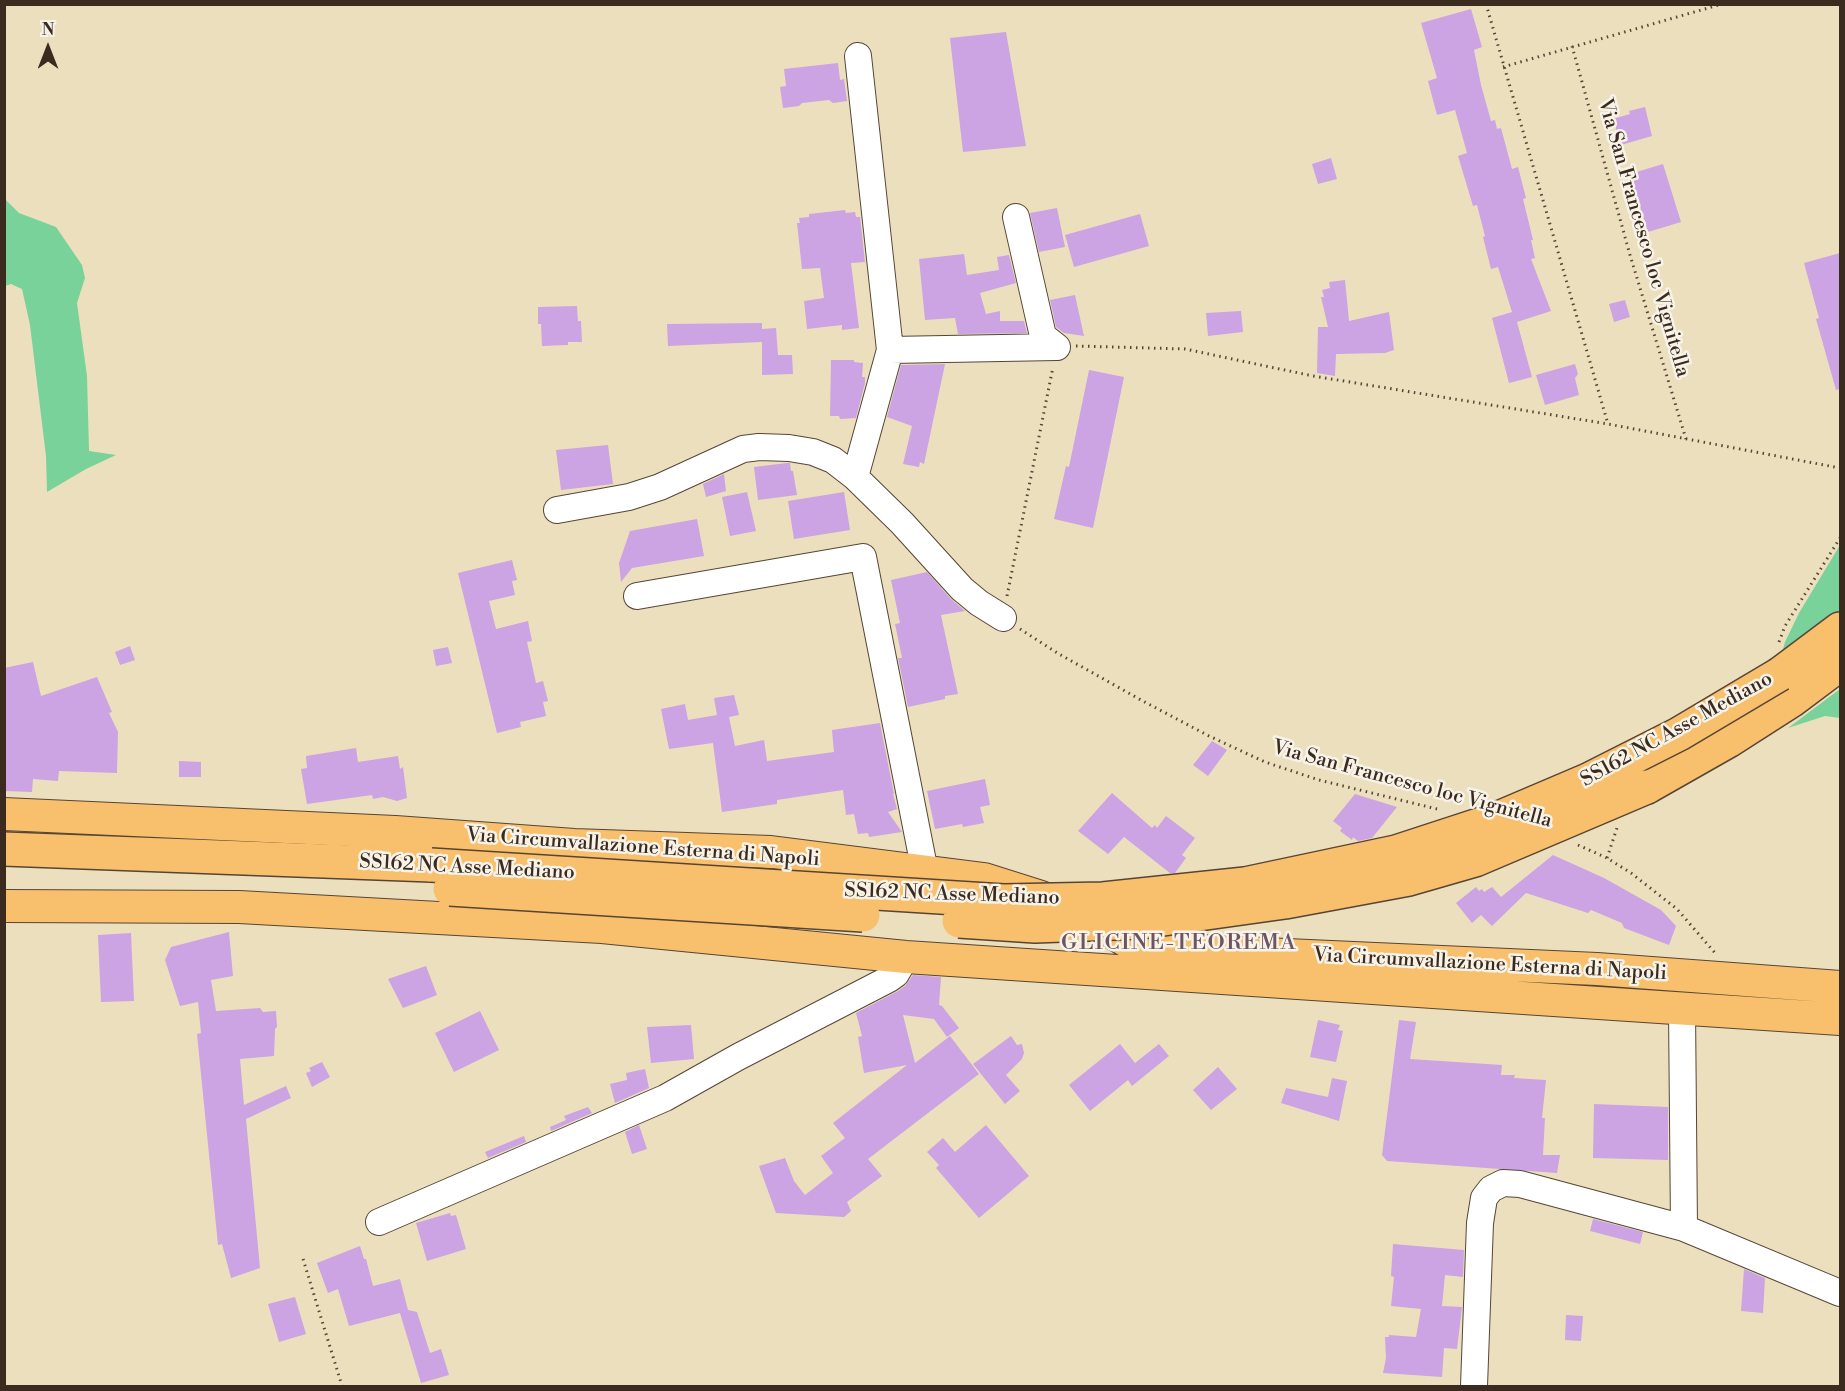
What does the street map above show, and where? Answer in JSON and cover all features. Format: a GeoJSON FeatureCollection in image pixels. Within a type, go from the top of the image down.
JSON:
{"type":"FeatureCollection","features":[{"type":"Feature","properties":{"kind":"highway","name":"SS162 NC Asse Mediano"},"geometry":{"type":"LineString","coordinates":[[4,849],[429,876],[1035,926],[1142,922],[1285,902],[1409,879],[1475,860],[1647,788],[1728,741],[1786,687],[1840,629]]}},
{"type":"Feature","properties":{"kind":"highway","name":"SS162 NC Asse Mediano"},"geometry":{"type":"LineString","coordinates":[[4,872],[429,876],[1004,901],[1103,899],[1245,884],[1396,852],[1494,820],[1598,775],[1678,734],[1840,664]]}},
{"type":"Feature","properties":{"kind":"highway"},"geometry":{"type":"LineString","coordinates":[[1786,687],[1840,677]]}},
{"type":"Feature","properties":{"kind":"main road","name":"Via Circumvallazione Esterna di Napoli"},"geometry":{"type":"LineString","coordinates":[[4,814],[395,832],[574,845],[771,852],[984,879],[1035,894],[1076,912],[1135,946],[1154,950],[1470,962],[1840,987]]}},
{"type":"Feature","properties":{"kind":"main road","name":"Via Circumvallazione Esterna di Napoli"},"geometry":{"type":"LineString","coordinates":[[4,906],[239,907],[590,926],[906,957],[1840,1019]]}},
{"type":"Feature","properties":{"kind":"street"},"geometry":{"type":"LineString","coordinates":[[855,477],[890,350],[858,56]]}},
{"type":"Feature","properties":{"kind":"street"},"geometry":{"type":"LineString","coordinates":[[1016,217],[1042,336],[1057,347]]}},
{"type":"Feature","properties":{"kind":"street"},"geometry":{"type":"LineString","coordinates":[[890,350],[1057,347]]}},
{"type":"Feature","properties":{"kind":"street"},"geometry":{"type":"LineString","coordinates":[[557,510],[629,498],[660,487],[743,449],[789,448],[813,452],[833,460],[855,477],[902,523],[962,589],[1003,618]]}},
{"type":"Feature","properties":{"kind":"street"},"geometry":{"type":"LineString","coordinates":[[637,596],[863,557],[925,872]]}},
{"type":"Feature","properties":{"kind":"street"},"geometry":{"type":"LineString","coordinates":[[379,1222],[665,1098],[738,1057],[890,979],[896,974],[906,957]]}},
{"type":"Feature","properties":{"kind":"street"},"geometry":{"type":"LineString","coordinates":[[1682,1009],[1684,1228]]}},
{"type":"Feature","properties":{"kind":"street"},"geometry":{"type":"LineString","coordinates":[[1474,1386],[1480,1223],[1484,1198],[1491,1189],[1503,1183],[1520,1184],[1684,1228],[1840,1293]]}},
{"type":"Feature","properties":{"kind":"path"},"geometry":{"type":"LineString","coordinates":[[1486,4],[1608,424]]}},
{"type":"Feature","properties":{"kind":"path"},"geometry":{"type":"LineString","coordinates":[[1503,67],[1722,4]]}},
{"type":"Feature","properties":{"kind":"path","name":"Via San Francesco loc Vignitella"},"geometry":{"type":"LineString","coordinates":[[1572,46],[1630,255],[1686,439]]}},
{"type":"Feature","properties":{"kind":"path"},"geometry":{"type":"LineString","coordinates":[[1003,618],[1057,347],[1185,350],[1313,376],[1608,424],[1840,468]]}},
{"type":"Feature","properties":{"kind":"path","name":"Via San Francesco loc Vignitella"},"geometry":{"type":"LineString","coordinates":[[1003,618],[1059,654],[1131,694],[1209,736],[1265,762],[1319,780],[1442,810]]}},
{"type":"Feature","properties":{"kind":"path"},"geometry":{"type":"LineString","coordinates":[[1577,845],[1607,858],[1631,873],[1677,909],[1717,956],[1726,969],[1728,978]]}},
{"type":"Feature","properties":{"kind":"path"},"geometry":{"type":"LineString","coordinates":[[303,1260],[342,1386]]}},
{"type":"Feature","properties":{"kind":"green space"},"geometry":{"type":"Polygon","coordinates":[[[4,198],[19,213],[56,227],[82,265],[85,278],[77,303],[87,376],[89,451],[116,455],[86,469],[47,492],[46,456],[30,325],[22,289],[11,284],[5,286],[4,198]]]}},
{"type":"Feature","properties":{"kind":"green space"},"geometry":{"type":"Polygon","coordinates":[[[1840,545],[1840,612],[1782,653],[1799,613],[1840,545]]]}},
{"type":"Feature","properties":{"kind":"green space"},"geometry":{"type":"Polygon","coordinates":[[[1840,689],[1840,718],[1825,716],[1788,728],[1840,689]]]}},
{"type":"Feature","properties":{"kind":"building"},"geometry":{"type":"Polygon","coordinates":[[[1471,9],[1482,47],[1474,50],[1481,85],[1491,121],[1495,120],[1497,129],[1501,128],[1512,169],[1518,167],[1533,240],[1531,240],[1535,258],[1531,259],[1551,311],[1517,322],[1532,377],[1509,383],[1492,318],[1512,312],[1498,267],[1491,269],[1477,205],[1473,206],[1458,156],[1467,153],[1455,110],[1437,115],[1428,81],[1437,78],[1421,23],[1471,9]]]}},
{"type":"Feature","properties":{"kind":"building"},"geometry":{"type":"Polygon","coordinates":[[[1006,32],[1026,146],[963,152],[950,38],[1006,32]]]}},
{"type":"Feature","properties":{"kind":"building"},"geometry":{"type":"Polygon","coordinates":[[[838,63],[840,80],[844,79],[847,101],[833,103],[829,100],[783,108],[780,87],[786,86],[784,69],[838,63]]]}},
{"type":"Feature","properties":{"kind":"building"},"geometry":{"type":"Polygon","coordinates":[[[1645,107],[1652,136],[1621,145],[1613,119],[1630,114],[1629,111],[1645,107]]]}},
{"type":"Feature","properties":{"kind":"building"},"geometry":{"type":"Polygon","coordinates":[[[1331,158],[1337,179],[1318,184],[1312,164],[1331,158]]]}},
{"type":"Feature","properties":{"kind":"building"},"geometry":{"type":"Polygon","coordinates":[[[1663,164],[1681,222],[1648,232],[1630,174],[1663,164]]]}},
{"type":"Feature","properties":{"kind":"building"},"geometry":{"type":"Polygon","coordinates":[[[1057,208],[1065,247],[1039,252],[1030,213],[1057,208]]]}},
{"type":"Feature","properties":{"kind":"building"},"geometry":{"type":"Polygon","coordinates":[[[845,210],[846,213],[855,212],[856,217],[860,217],[865,262],[851,263],[859,328],[842,330],[842,325],[807,329],[804,301],[824,298],[820,268],[802,269],[797,223],[800,223],[799,218],[809,217],[809,214],[845,210]]]}},
{"type":"Feature","properties":{"kind":"building"},"geometry":{"type":"Polygon","coordinates":[[[1140,214],[1149,246],[1074,267],[1065,235],[1140,214]]]}},
{"type":"Feature","properties":{"kind":"building"},"geometry":{"type":"Polygon","coordinates":[[[1840,253],[1840,389],[1836,390],[1816,319],[1819,318],[1804,263],[1840,253]]]}},
{"type":"Feature","properties":{"kind":"building"},"geometry":{"type":"Polygon","coordinates":[[[964,254],[967,275],[999,270],[997,257],[1009,255],[1016,283],[980,293],[986,314],[1000,311],[1000,321],[1024,321],[1027,333],[958,334],[955,318],[925,320],[919,259],[964,254]]]}},
{"type":"Feature","properties":{"kind":"building"},"geometry":{"type":"Polygon","coordinates":[[[1345,280],[1349,321],[1389,312],[1394,350],[1385,353],[1336,354],[1335,376],[1317,373],[1318,327],[1328,327],[1321,297],[1324,297],[1322,290],[1330,288],[1329,282],[1345,280]]]}},
{"type":"Feature","properties":{"kind":"building"},"geometry":{"type":"Polygon","coordinates":[[[1075,295],[1084,336],[1064,333],[1056,327],[1050,300],[1075,295]]]}},
{"type":"Feature","properties":{"kind":"building"},"geometry":{"type":"Polygon","coordinates":[[[1625,300],[1630,317],[1614,322],[1609,304],[1625,300]]]}},
{"type":"Feature","properties":{"kind":"building"},"geometry":{"type":"Polygon","coordinates":[[[577,306],[578,321],[581,321],[582,342],[542,346],[538,307],[577,306]]]}},
{"type":"Feature","properties":{"kind":"building"},"geometry":{"type":"Polygon","coordinates":[[[1241,311],[1243,332],[1208,336],[1206,313],[1241,311]]]}},
{"type":"Feature","properties":{"kind":"building"},"geometry":{"type":"Polygon","coordinates":[[[762,323],[762,329],[776,328],[778,355],[792,355],[793,374],[762,375],[762,342],[668,346],[667,324],[762,323]]]}},
{"type":"Feature","properties":{"kind":"building"},"geometry":{"type":"Polygon","coordinates":[[[831,360],[854,360],[854,362],[863,363],[862,377],[865,377],[865,383],[856,418],[840,419],[839,416],[830,416],[831,360]]]}},
{"type":"Feature","properties":{"kind":"building"},"geometry":{"type":"Polygon","coordinates":[[[945,364],[924,464],[920,462],[919,467],[903,464],[912,426],[887,417],[901,365],[945,364]]]}},
{"type":"Feature","properties":{"kind":"building"},"geometry":{"type":"Polygon","coordinates":[[[1575,364],[1579,395],[1545,405],[1536,375],[1575,364]]]}},
{"type":"Feature","properties":{"kind":"building"},"geometry":{"type":"Polygon","coordinates":[[[1089,370],[1124,377],[1093,528],[1054,519],[1066,466],[1069,467],[1089,370]]]}},
{"type":"Feature","properties":{"kind":"building"},"geometry":{"type":"Polygon","coordinates":[[[608,445],[613,484],[561,490],[556,450],[608,445]]]}},
{"type":"Feature","properties":{"kind":"building"},"geometry":{"type":"Polygon","coordinates":[[[790,463],[797,495],[758,500],[754,467],[790,463]]]}},
{"type":"Feature","properties":{"kind":"building"},"geometry":{"type":"Polygon","coordinates":[[[724,474],[726,491],[706,497],[703,484],[724,474]]]}},
{"type":"Feature","properties":{"kind":"building"},"geometry":{"type":"Polygon","coordinates":[[[747,492],[756,531],[730,536],[722,497],[747,492]]]}},
{"type":"Feature","properties":{"kind":"building"},"geometry":{"type":"Polygon","coordinates":[[[844,492],[850,530],[794,539],[788,501],[844,492]]]}},
{"type":"Feature","properties":{"kind":"building"},"geometry":{"type":"Polygon","coordinates":[[[697,519],[704,556],[632,568],[621,582],[619,563],[630,531],[697,519]]]}},
{"type":"Feature","properties":{"kind":"building"},"geometry":{"type":"Polygon","coordinates":[[[512,560],[517,580],[512,581],[515,595],[489,601],[496,629],[528,621],[532,641],[527,642],[536,683],[543,681],[548,701],[543,702],[546,716],[520,722],[521,727],[497,733],[458,573],[512,560]]]}},
{"type":"Feature","properties":{"kind":"building"},"geometry":{"type":"Polygon","coordinates":[[[927,572],[965,611],[941,615],[958,694],[908,707],[898,658],[902,658],[895,624],[900,623],[891,580],[927,572]]]}},
{"type":"Feature","properties":{"kind":"building"},"geometry":{"type":"Polygon","coordinates":[[[130,646],[135,660],[120,665],[115,652],[130,646]]]}},
{"type":"Feature","properties":{"kind":"building"},"geometry":{"type":"Polygon","coordinates":[[[448,647],[452,663],[436,666],[433,650],[448,647]]]}},
{"type":"Feature","properties":{"kind":"building"},"geometry":{"type":"Polygon","coordinates":[[[33,662],[41,696],[97,677],[118,732],[117,773],[59,771],[58,781],[33,779],[32,792],[4,791],[4,668],[33,662]]]}},
{"type":"Feature","properties":{"kind":"building"},"geometry":{"type":"Polygon","coordinates":[[[734,695],[739,715],[729,717],[735,746],[764,740],[767,761],[834,752],[832,730],[880,723],[897,809],[888,812],[902,832],[869,837],[868,833],[858,834],[854,814],[846,815],[843,790],[777,800],[777,804],[722,812],[713,743],[669,749],[661,709],[685,704],[688,720],[717,715],[714,698],[734,695]]]}},
{"type":"Feature","properties":{"kind":"building"},"geometry":{"type":"Polygon","coordinates":[[[1212,741],[1227,750],[1208,776],[1193,765],[1212,741]]]}},
{"type":"Feature","properties":{"kind":"building"},"geometry":{"type":"Polygon","coordinates":[[[356,748],[358,762],[398,756],[400,769],[403,767],[407,798],[397,801],[383,797],[373,799],[372,795],[307,804],[301,769],[307,768],[306,756],[356,748]]]}},
{"type":"Feature","properties":{"kind":"building"},"geometry":{"type":"Polygon","coordinates":[[[179,761],[201,762],[201,777],[179,777],[179,761]]]}},
{"type":"Feature","properties":{"kind":"building"},"geometry":{"type":"Polygon","coordinates":[[[985,779],[990,805],[980,807],[984,823],[935,829],[927,791],[985,779]]]}},
{"type":"Feature","properties":{"kind":"building"},"geometry":{"type":"Polygon","coordinates":[[[1112,793],[1152,828],[1155,825],[1157,828],[1166,816],[1195,838],[1182,855],[1186,858],[1175,873],[1170,873],[1124,837],[1108,854],[1078,831],[1112,793]]]}},
{"type":"Feature","properties":{"kind":"building"},"geometry":{"type":"Polygon","coordinates":[[[1355,794],[1397,807],[1372,838],[1358,841],[1353,837],[1352,840],[1340,831],[1342,828],[1333,821],[1355,794]]]}},
{"type":"Feature","properties":{"kind":"building"},"geometry":{"type":"Polygon","coordinates":[[[1553,855],[1604,878],[1661,910],[1676,926],[1669,945],[1624,928],[1622,923],[1591,910],[1588,913],[1526,893],[1492,926],[1481,915],[1472,923],[1456,903],[1476,887],[1479,891],[1482,889],[1484,892],[1492,887],[1501,897],[1553,855]]]}},
{"type":"Feature","properties":{"kind":"building"},"geometry":{"type":"Polygon","coordinates":[[[229,932],[233,976],[211,980],[216,1011],[260,1008],[263,1012],[276,1011],[274,1056],[240,1059],[244,1105],[286,1086],[291,1098],[246,1119],[260,1268],[231,1278],[222,1244],[218,1245],[197,1034],[201,1033],[198,1002],[180,1006],[165,960],[171,947],[229,932]]]}},
{"type":"Feature","properties":{"kind":"building"},"geometry":{"type":"Polygon","coordinates":[[[131,933],[134,1001],[101,1002],[98,935],[131,933]]]}},
{"type":"Feature","properties":{"kind":"building"},"geometry":{"type":"Polygon","coordinates":[[[426,966],[437,995],[403,1008],[388,979],[426,966]]]}},
{"type":"Feature","properties":{"kind":"building"},"geometry":{"type":"Polygon","coordinates":[[[913,975],[941,977],[939,1005],[959,1028],[947,1037],[934,1019],[903,1015],[915,1063],[950,1036],[979,1074],[868,1159],[882,1176],[847,1202],[851,1211],[844,1217],[776,1213],[759,1166],[785,1158],[794,1181],[805,1195],[833,1173],[821,1156],[845,1138],[833,1123],[907,1065],[864,1073],[858,1037],[862,1036],[856,1013],[898,991],[913,975]]]}},
{"type":"Feature","properties":{"kind":"building"},"geometry":{"type":"Polygon","coordinates":[[[480,1011],[499,1050],[454,1072],[435,1033],[480,1011]]]}},
{"type":"Feature","properties":{"kind":"building"},"geometry":{"type":"Polygon","coordinates":[[[1318,1020],[1340,1025],[1338,1030],[1343,1031],[1336,1062],[1310,1057],[1318,1020]]]}},
{"type":"Feature","properties":{"kind":"building"},"geometry":{"type":"Polygon","coordinates":[[[1399,1020],[1416,1022],[1410,1059],[1502,1065],[1501,1075],[1546,1080],[1542,1118],[1545,1118],[1543,1155],[1560,1155],[1557,1173],[1387,1161],[1382,1155],[1399,1020]]]}},
{"type":"Feature","properties":{"kind":"building"},"geometry":{"type":"Polygon","coordinates":[[[691,1025],[694,1059],[651,1063],[647,1027],[691,1025]]]}},
{"type":"Feature","properties":{"kind":"building"},"geometry":{"type":"Polygon","coordinates":[[[1011,1036],[1017,1045],[1022,1044],[1024,1053],[1022,1059],[1006,1075],[1020,1091],[1005,1104],[973,1064],[1011,1036]]]}},
{"type":"Feature","properties":{"kind":"building"},"geometry":{"type":"Polygon","coordinates":[[[1120,1044],[1135,1063],[1159,1044],[1169,1056],[1132,1086],[1128,1080],[1090,1111],[1069,1085],[1120,1044]]]}},
{"type":"Feature","properties":{"kind":"building"},"geometry":{"type":"Polygon","coordinates":[[[322,1062],[330,1077],[312,1087],[306,1073],[311,1071],[309,1068],[322,1062]]]}},
{"type":"Feature","properties":{"kind":"building"},"geometry":{"type":"Polygon","coordinates":[[[1218,1067],[1237,1089],[1211,1110],[1193,1090],[1218,1067]]]}},
{"type":"Feature","properties":{"kind":"building"},"geometry":{"type":"Polygon","coordinates":[[[645,1069],[649,1088],[615,1103],[610,1084],[627,1080],[626,1073],[645,1069]]]}},
{"type":"Feature","properties":{"kind":"building"},"geometry":{"type":"Polygon","coordinates":[[[1332,1078],[1347,1081],[1339,1121],[1281,1103],[1286,1088],[1328,1097],[1332,1078]]]}},
{"type":"Feature","properties":{"kind":"building"},"geometry":{"type":"Polygon","coordinates":[[[1594,1104],[1668,1107],[1668,1160],[1593,1158],[1594,1104]]]}},
{"type":"Feature","properties":{"kind":"building"},"geometry":{"type":"Polygon","coordinates":[[[588,1107],[592,1113],[551,1131],[550,1127],[566,1120],[564,1116],[588,1107]]]}},
{"type":"Feature","properties":{"kind":"building"},"geometry":{"type":"Polygon","coordinates":[[[639,1125],[647,1149],[632,1154],[625,1132],[639,1125]]]}},
{"type":"Feature","properties":{"kind":"building"},"geometry":{"type":"Polygon","coordinates":[[[986,1125],[1029,1176],[979,1218],[936,1168],[939,1165],[927,1152],[943,1138],[955,1152],[986,1125]]]}},
{"type":"Feature","properties":{"kind":"building"},"geometry":{"type":"Polygon","coordinates":[[[524,1136],[526,1142],[488,1158],[485,1152],[524,1136]]]}},
{"type":"Feature","properties":{"kind":"building"},"geometry":{"type":"Polygon","coordinates":[[[450,1213],[451,1216],[456,1215],[466,1249],[427,1261],[416,1223],[450,1213]]]}},
{"type":"Feature","properties":{"kind":"building"},"geometry":{"type":"Polygon","coordinates":[[[1593,1219],[1643,1232],[1640,1244],[1590,1231],[1593,1219]]]}},
{"type":"Feature","properties":{"kind":"building"},"geometry":{"type":"Polygon","coordinates":[[[1393,1244],[1464,1250],[1463,1277],[1445,1275],[1442,1306],[1462,1307],[1457,1349],[1444,1348],[1442,1377],[1383,1373],[1386,1358],[1385,1337],[1389,1335],[1416,1337],[1421,1309],[1391,1306],[1394,1277],[1391,1276],[1393,1244]]]}},
{"type":"Feature","properties":{"kind":"building"},"geometry":{"type":"Polygon","coordinates":[[[360,1246],[373,1286],[400,1279],[408,1310],[417,1312],[430,1353],[441,1349],[449,1375],[421,1383],[400,1313],[349,1326],[338,1289],[328,1293],[317,1263],[360,1246]]]}},
{"type":"Feature","properties":{"kind":"building"},"geometry":{"type":"Polygon","coordinates":[[[1744,1269],[1765,1278],[1763,1313],[1741,1311],[1744,1269]]]}},
{"type":"Feature","properties":{"kind":"building"},"geometry":{"type":"Polygon","coordinates":[[[295,1297],[306,1334],[279,1342],[268,1304],[295,1297]]]}},
{"type":"Feature","properties":{"kind":"building"},"geometry":{"type":"Polygon","coordinates":[[[1566,1315],[1583,1316],[1581,1341],[1565,1340],[1566,1315]]]}},
{"type":"Feature","properties":{"kind":"district","name":"GLICINE-TEOREMA"},"geometry":{"type":"Point","coordinates":[1179,944]}}]}
